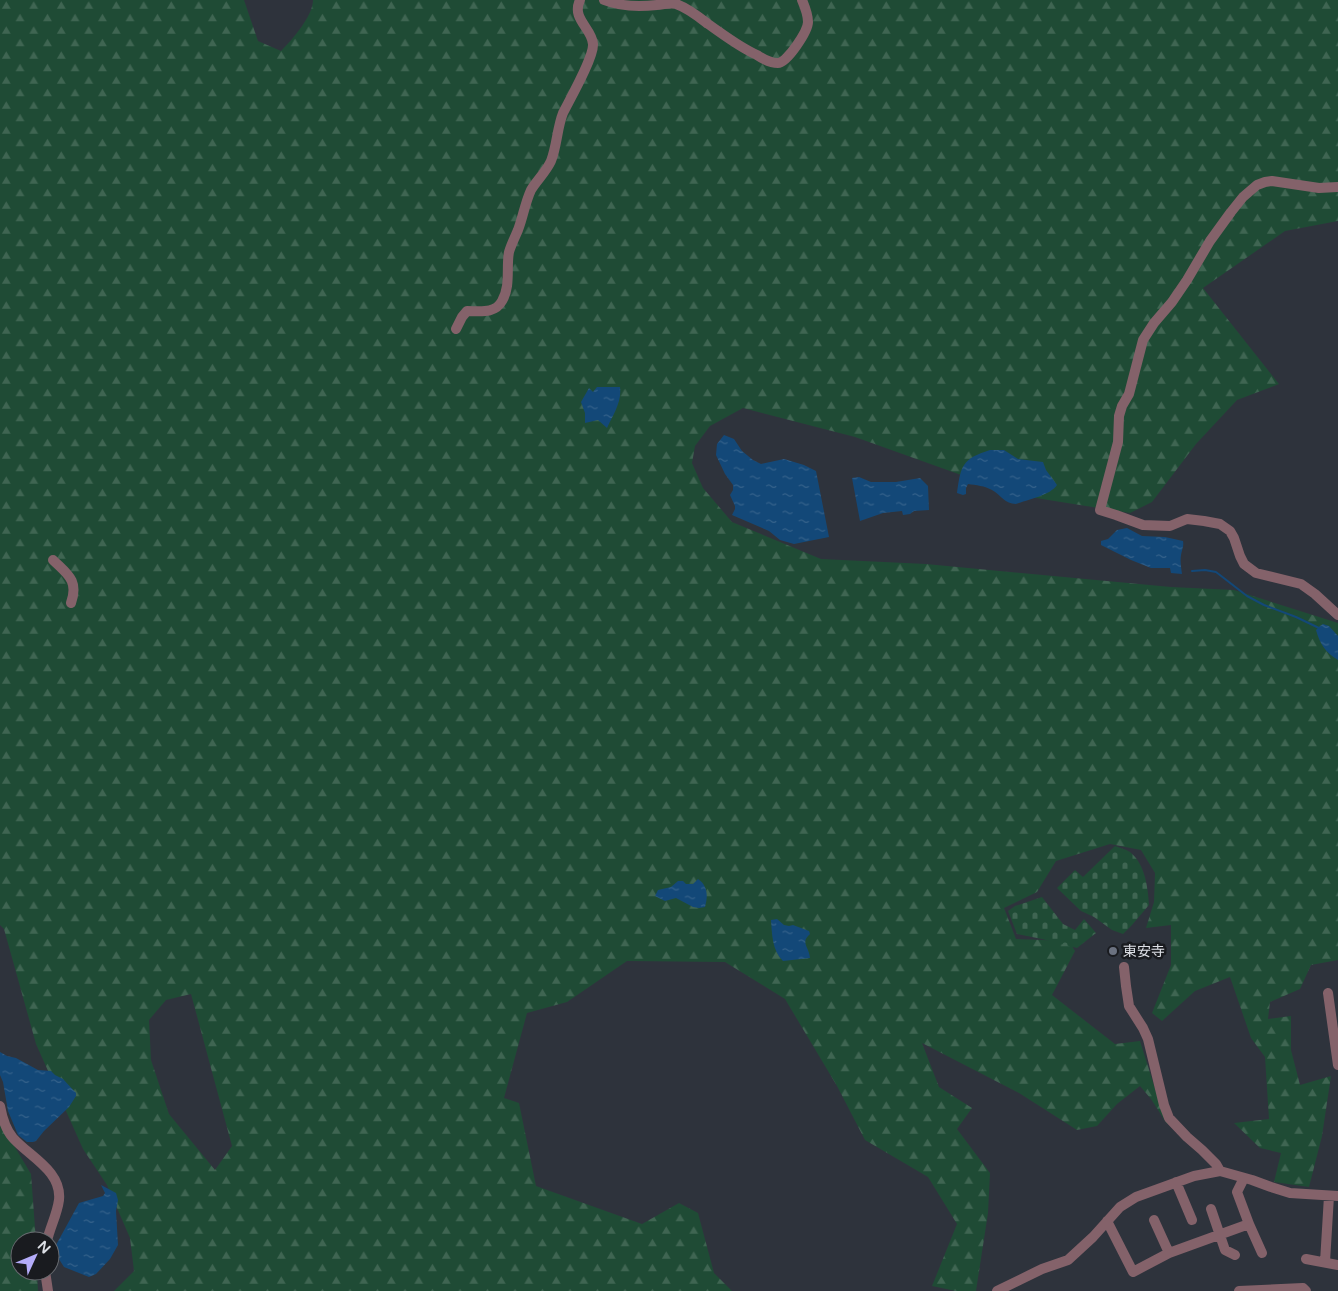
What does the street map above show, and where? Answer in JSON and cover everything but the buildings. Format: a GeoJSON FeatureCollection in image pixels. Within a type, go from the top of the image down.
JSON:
{"type":"FeatureCollection","features":[{"type":"Feature","properties":{"kind":"street"},"geometry":{"type":"LineString","coordinates":[[456,329],[467,311],[489,311],[496,308],[502,301],[509,272],[509,252],[519,229],[529,196],[532,188],[551,161],[559,122],[591,54],[593,43],[578,12],[580,0]]}},
{"type":"Feature","properties":{"kind":"street"},"geometry":{"type":"LineString","coordinates":[[604,0],[627,6],[676,4],[693,13],[747,50],[770,62],[779,63],[789,55],[804,35],[808,26],[802,0]]}},
{"type":"Feature","properties":{"kind":"street"},"geometry":{"type":"LineString","coordinates":[[1338,187],[1319,188],[1272,181],[1265,182],[1256,185],[1231,212],[1177,295],[1154,322],[1143,340],[1130,394],[1122,406],[1119,416],[1118,442],[1100,510],[1143,525],[1170,526],[1187,519],[1220,524],[1230,531],[1244,564],[1256,573],[1300,584],[1315,594],[1338,615]]}},
{"type":"Feature","properties":{"kind":"street"},"geometry":{"type":"LineString","coordinates":[[53,560],[71,579],[75,593],[72,603]]}},
{"type":"Feature","properties":{"kind":"street"},"geometry":{"type":"LineString","coordinates":[[1124,967],[1129,1006],[1148,1039],[1169,1118],[1186,1138],[1216,1164],[1220,1171]]}},
{"type":"Feature","properties":{"kind":"street"},"geometry":{"type":"LineString","coordinates":[[1328,994],[1338,1065]]}},
{"type":"Feature","properties":{"kind":"street"},"geometry":{"type":"LineString","coordinates":[[0,1106],[5,1124],[13,1138],[50,1171],[55,1178],[58,1186],[59,1200],[50,1231]]}},
{"type":"Feature","properties":{"kind":"street"},"geometry":{"type":"LineString","coordinates":[[997,1291],[1042,1269],[1068,1260],[1093,1237],[1120,1207],[1136,1197],[1194,1176],[1220,1171],[1290,1193],[1333,1196],[1325,1262]]}},
{"type":"Feature","properties":{"kind":"street"},"geometry":{"type":"LineString","coordinates":[[1244,1178],[1237,1192],[1262,1253]]}},
{"type":"Feature","properties":{"kind":"street"},"geometry":{"type":"LineString","coordinates":[[1176,1182],[1192,1220]]}},
{"type":"Feature","properties":{"kind":"street"},"geometry":{"type":"LineString","coordinates":[[1211,1210],[1226,1250],[1235,1255]]}},
{"type":"Feature","properties":{"kind":"street"},"geometry":{"type":"LineString","coordinates":[[1154,1220],[1169,1253]]}},
{"type":"Feature","properties":{"kind":"street"},"geometry":{"type":"LineString","coordinates":[[1107,1221],[1133,1272],[1169,1253],[1249,1224]]}},
{"type":"Feature","properties":{"kind":"street"},"geometry":{"type":"LineString","coordinates":[[1306,1259],[1338,1265]]}},
{"type":"Feature","properties":{"kind":"street"},"geometry":{"type":"LineString","coordinates":[[1239,1291],[1303,1290]]}},
{"type":"Feature","properties":{"kind":"green space"},"geometry":{"type":"Polygon","coordinates":[[[0,0],[244,0],[258,41],[281,51],[306,20],[313,0],[1338,0],[1338,221],[1285,231],[1203,288],[1279,384],[1237,400],[1196,444],[1152,502],[1130,513],[1017,495],[855,437],[743,408],[710,426],[695,446],[692,463],[703,488],[732,522],[821,559],[926,564],[1171,587],[1234,590],[1338,623],[1338,960],[1311,965],[1300,989],[1270,1002],[1268,1019],[1291,1016],[1291,1050],[1300,1085],[1331,1076],[1322,1136],[1309,1187],[1274,1182],[1281,1153],[1260,1148],[1234,1123],[1269,1119],[1265,1057],[1251,1038],[1230,977],[1195,991],[1162,1021],[1152,1013],[1171,965],[1171,925],[1146,928],[1154,902],[1155,873],[1141,850],[1110,844],[1056,861],[1037,892],[1004,908],[1016,939],[1069,941],[1075,951],[1052,995],[1115,1044],[1140,1041],[1162,1111],[1169,1123],[1167,1124],[1140,1086],[1117,1104],[1097,1126],[1077,1130],[1019,1093],[922,1043],[939,1087],[972,1108],[957,1129],[990,1173],[988,1213],[976,1291],[956,1291],[932,1286],[957,1224],[928,1177],[865,1140],[837,1086],[785,999],[725,962],[627,961],[567,1002],[527,1013],[504,1098],[519,1103],[536,1186],[642,1224],[679,1203],[698,1213],[714,1273],[732,1291],[114,1291],[134,1271],[130,1238],[107,1185],[83,1149],[36,1044],[4,929],[0,925],[0,0]],[[191,994],[166,1000],[149,1020],[151,1060],[169,1114],[215,1170],[232,1146],[191,994]]]}},
{"type":"Feature","properties":{"kind":"green space"},"geometry":{"type":"Polygon","coordinates":[[[1115,846],[1130,852],[1139,863],[1147,883],[1149,898],[1149,905],[1123,934],[1112,930],[1094,917],[1081,911],[1057,888],[1075,870],[1083,877],[1115,846]]]}},
{"type":"Feature","properties":{"kind":"green space"},"geometry":{"type":"Polygon","coordinates":[[[1042,897],[1063,924],[1075,930],[1084,919],[1096,933],[1077,948],[1017,934],[1008,911],[1015,906],[1042,897]]]}},
{"type":"Feature","properties":{"kind":"green space"},"geometry":{"type":"Polygon","coordinates":[[[0,1122],[31,1174],[35,1231],[10,1231],[10,1281],[38,1281],[38,1291],[0,1291],[0,1122]]]}},
{"type":"Feature","properties":{"kind":"water"},"geometry":{"type":"Polygon","coordinates":[[[597,387],[620,387],[618,403],[607,428],[598,420],[585,423],[585,413],[581,402],[589,388],[593,392],[597,387]]]}},
{"type":"Feature","properties":{"kind":"water"},"geometry":{"type":"Polygon","coordinates":[[[724,435],[734,439],[742,451],[761,464],[784,459],[816,471],[829,537],[794,544],[780,540],[769,531],[732,515],[735,509],[730,495],[733,485],[725,474],[716,455],[717,444],[724,435]]]}},
{"type":"Feature","properties":{"kind":"water"},"geometry":{"type":"Polygon","coordinates":[[[990,450],[1004,450],[1018,459],[1043,462],[1046,470],[1057,485],[1050,492],[1016,504],[1012,504],[995,492],[977,485],[968,484],[966,494],[957,493],[964,464],[981,453],[990,450]]]}},
{"type":"Feature","properties":{"kind":"water"},"geometry":{"type":"Polygon","coordinates":[[[859,477],[871,482],[896,482],[920,478],[928,486],[929,510],[914,511],[903,515],[902,511],[883,513],[860,521],[852,478],[859,477]]]}},
{"type":"Feature","properties":{"kind":"water"},"geometry":{"type":"Polygon","coordinates":[[[1127,528],[1142,536],[1165,537],[1183,541],[1181,555],[1182,574],[1171,573],[1170,568],[1151,568],[1101,545],[1101,541],[1108,539],[1117,530],[1127,528]]]}},
{"type":"Feature","properties":{"kind":"water"},"geometry":{"type":"Polygon","coordinates":[[[1323,624],[1329,626],[1338,636],[1338,660],[1326,651],[1319,639],[1316,630],[1323,624]]]}},
{"type":"Feature","properties":{"kind":"water"},"geometry":{"type":"Polygon","coordinates":[[[698,879],[704,885],[706,891],[705,907],[693,907],[676,898],[665,901],[655,896],[658,890],[671,887],[678,881],[693,884],[698,879]]]}},
{"type":"Feature","properties":{"kind":"water"},"geometry":{"type":"Polygon","coordinates":[[[777,919],[784,925],[793,925],[809,931],[810,934],[805,942],[810,958],[783,961],[779,957],[772,936],[771,920],[777,919]]]}},
{"type":"Feature","properties":{"kind":"water"},"geometry":{"type":"Polygon","coordinates":[[[0,1052],[38,1070],[51,1071],[63,1079],[76,1093],[69,1107],[36,1141],[27,1142],[18,1135],[8,1111],[0,1075],[0,1052]]]}},
{"type":"Feature","properties":{"kind":"water"},"geometry":{"type":"Polygon","coordinates":[[[101,1185],[116,1193],[118,1200],[116,1211],[118,1245],[110,1259],[96,1274],[89,1277],[64,1267],[60,1261],[60,1238],[79,1203],[103,1196],[105,1193],[101,1185]]]}},
{"type":"Feature","properties":{"kind":"waterway"},"geometry":{"type":"LineString","coordinates":[[1192,571],[1205,570],[1216,572],[1247,596],[1319,628]]}},
{"type":"Feature","properties":{"kind":"place","name":"東安寺"},"geometry":{"type":"Point","coordinates":[1113,951]}}]}
